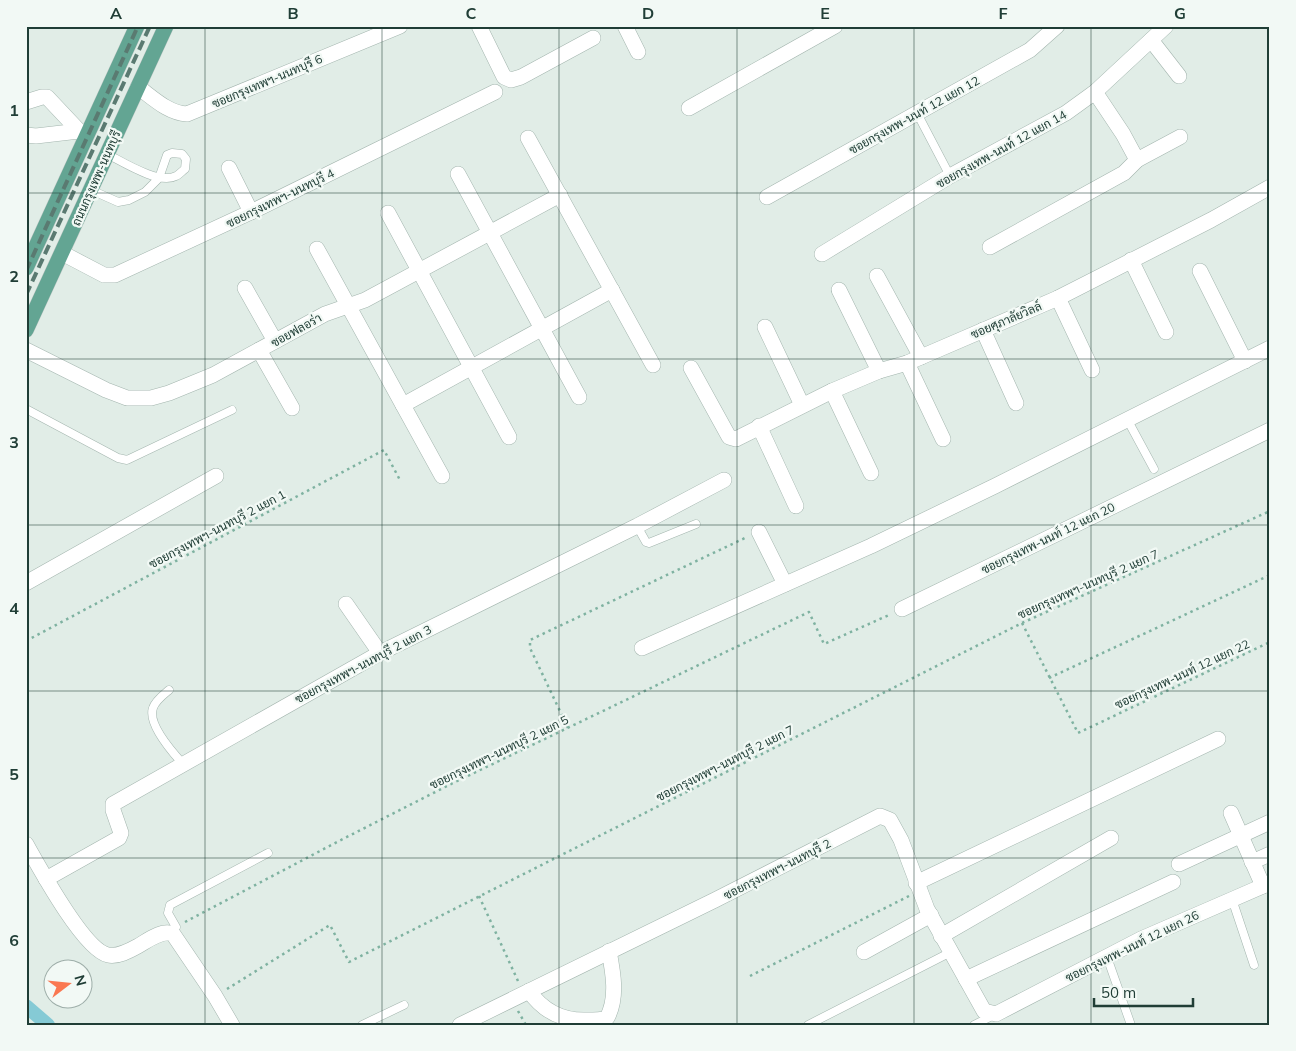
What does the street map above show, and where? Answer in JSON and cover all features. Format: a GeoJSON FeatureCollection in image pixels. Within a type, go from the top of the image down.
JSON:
{"type":"FeatureCollection","features":[{"type":"Feature","properties":{"kind":"main road"},"geometry":{"type":"LineString","coordinates":[[26,268],[30,251],[83,133],[137,26]]}},
{"type":"Feature","properties":{"kind":"main road","name":"ถนนกรุงเทพ-นนทบุรี"},"geometry":{"type":"LineString","coordinates":[[26,330],[166,26]]}},
{"type":"Feature","properties":{"kind":"street","name":"ซอยกรุงเทพฯ-นนทบุรี 6"},"geometry":{"type":"LineString","coordinates":[[138,88],[167,108],[187,114],[400,26]]}},
{"type":"Feature","properties":{"kind":"street"},"geometry":{"type":"LineString","coordinates":[[479,26],[501,72],[504,77],[511,80],[521,77],[594,38]]}},
{"type":"Feature","properties":{"kind":"street"},"geometry":{"type":"LineString","coordinates":[[625,26],[638,52]]}},
{"type":"Feature","properties":{"kind":"street"},"geometry":{"type":"LineString","coordinates":[[689,108],[835,26]]}},
{"type":"Feature","properties":{"kind":"street","name":"ซอยกรุงเทพ-นนท์ 12 แยก 12"},"geometry":{"type":"LineString","coordinates":[[767,197],[1030,50],[1057,26]]}},
{"type":"Feature","properties":{"kind":"street","name":"ซอยกรุงเทพ-นนท์ 12 แยก 14"},"geometry":{"type":"LineString","coordinates":[[822,254],[950,176],[1066,114],[1095,92],[1166,26]]}},
{"type":"Feature","properties":{"kind":"street"},"geometry":{"type":"LineString","coordinates":[[1151,40],[1179,76]]}},
{"type":"Feature","properties":{"kind":"street","name":"ซอยกรุงเทพฯ-นนทบุรี 4"},"geometry":{"type":"LineString","coordinates":[[62,253],[104,275],[115,275],[251,212],[495,92]]}},
{"type":"Feature","properties":{"kind":"street"},"geometry":{"type":"LineString","coordinates":[[1095,92],[1123,134],[1136,160]]}},
{"type":"Feature","properties":{"kind":"street"},"geometry":{"type":"LineString","coordinates":[[26,102],[47,97],[83,133]]}},
{"type":"Feature","properties":{"kind":"street"},"geometry":{"type":"LineString","coordinates":[[26,135],[83,133]]}},
{"type":"Feature","properties":{"kind":"street"},"geometry":{"type":"LineString","coordinates":[[990,247],[1124,173],[1136,160],[1180,137]]}},
{"type":"Feature","properties":{"kind":"street"},"geometry":{"type":"LineString","coordinates":[[528,138],[653,365]]}},
{"type":"Feature","properties":{"kind":"street"},"geometry":{"type":"LineString","coordinates":[[229,168],[251,212]]}},
{"type":"Feature","properties":{"kind":"street"},"geometry":{"type":"LineString","coordinates":[[458,174],[579,397]]}},
{"type":"Feature","properties":{"kind":"street","name":"ซอยศุภาลัยวิลล์"},"geometry":{"type":"LineString","coordinates":[[691,368],[729,436],[736,439],[832,391],[879,371],[907,363],[1058,298],[1211,220],[1270,187]]}},
{"type":"Feature","properties":{"kind":"street","name":"ซอยฟลอร่า"},"geometry":{"type":"LineString","coordinates":[[26,350],[106,390],[127,398],[151,398],[169,393],[213,375],[325,314],[365,300],[560,195]]}},
{"type":"Feature","properties":{"kind":"street"},"geometry":{"type":"LineString","coordinates":[[388,213],[509,437]]}},
{"type":"Feature","properties":{"kind":"street"},"geometry":{"type":"LineString","coordinates":[[317,249],[442,476]]}},
{"type":"Feature","properties":{"kind":"street"},"geometry":{"type":"LineString","coordinates":[[1131,260],[1166,332]]}},
{"type":"Feature","properties":{"kind":"street"},"geometry":{"type":"LineString","coordinates":[[1200,271],[1245,361]]}},
{"type":"Feature","properties":{"kind":"street"},"geometry":{"type":"LineString","coordinates":[[877,276],[921,356]]}},
{"type":"Feature","properties":{"kind":"street"},"geometry":{"type":"LineString","coordinates":[[245,288],[275,341]]}},
{"type":"Feature","properties":{"kind":"street"},"geometry":{"type":"LineString","coordinates":[[403,406],[612,290]]}},
{"type":"Feature","properties":{"kind":"street"},"geometry":{"type":"LineString","coordinates":[[839,290],[879,371]]}},
{"type":"Feature","properties":{"kind":"street"},"geometry":{"type":"LineString","coordinates":[[1058,298],[1092,370]]}},
{"type":"Feature","properties":{"kind":"street"},"geometry":{"type":"LineString","coordinates":[[765,327],[802,405]]}},
{"type":"Feature","properties":{"kind":"street"},"geometry":{"type":"LineString","coordinates":[[983,330],[1016,403]]}},
{"type":"Feature","properties":{"kind":"street"},"geometry":{"type":"LineString","coordinates":[[642,648],[871,546],[996,486],[1270,348]]}},
{"type":"Feature","properties":{"kind":"street"},"geometry":{"type":"LineString","coordinates":[[259,350],[292,408]]}},
{"type":"Feature","properties":{"kind":"street"},"geometry":{"type":"LineString","coordinates":[[907,363],[943,439]]}},
{"type":"Feature","properties":{"kind":"street"},"geometry":{"type":"LineString","coordinates":[[832,391],[871,473]]}},
{"type":"Feature","properties":{"kind":"street"},"geometry":{"type":"LineString","coordinates":[[759,426],[796,506]]}},
{"type":"Feature","properties":{"kind":"street","name":"ซอยกรุงเทพ-นนท์ 12 แยก 20"},"geometry":{"type":"LineString","coordinates":[[902,609],[1270,430]]}},
{"type":"Feature","properties":{"kind":"street"},"geometry":{"type":"LineString","coordinates":[[26,583],[216,476]]}},
{"type":"Feature","properties":{"kind":"street","name":"ซอยกรุงเทพฯ-นนทบุรี 2 แยก 3"},"geometry":{"type":"LineString","coordinates":[[46,879],[119,838],[121,832],[112,810],[113,804],[380,653],[637,526],[724,480]]}},
{"type":"Feature","properties":{"kind":"street"},"geometry":{"type":"LineString","coordinates":[[759,532],[785,584]]}},
{"type":"Feature","properties":{"kind":"street"},"geometry":{"type":"LineString","coordinates":[[346,604],[380,653]]}},
{"type":"Feature","properties":{"kind":"street"},"geometry":{"type":"LineString","coordinates":[[918,887],[1218,739]]}},
{"type":"Feature","properties":{"kind":"street"},"geometry":{"type":"LineString","coordinates":[[1231,813],[1252,862],[1266,884]]}},
{"type":"Feature","properties":{"kind":"street","name":"ซอยกรุงเทพฯ-นนทบุรี 2"},"geometry":{"type":"LineString","coordinates":[[460,1025],[715,900],[880,816],[890,820],[901,840],[918,887],[941,936],[984,1011],[989,1014],[996,1014]]}},
{"type":"Feature","properties":{"kind":"street"},"geometry":{"type":"LineString","coordinates":[[1179,864],[1270,822]]}},
{"type":"Feature","properties":{"kind":"street"},"geometry":{"type":"LineString","coordinates":[[941,936],[1110,838]]}},
{"type":"Feature","properties":{"kind":"street"},"geometry":{"type":"LineString","coordinates":[[26,844],[46,879],[80,930],[102,953],[110,956],[126,952],[165,932],[173,934],[215,996],[232,1025]]}},
{"type":"Feature","properties":{"kind":"street"},"geometry":{"type":"LineString","coordinates":[[1252,862],[1270,854]]}},
{"type":"Feature","properties":{"kind":"street"},"geometry":{"type":"LineString","coordinates":[[966,979],[1173,882]]}},
{"type":"Feature","properties":{"kind":"street","name":"ซอยกรุงเทพ-นนท์ 12 แยก 26"},"geometry":{"type":"LineString","coordinates":[[996,1014],[1141,939],[1266,884]]}},
{"type":"Feature","properties":{"kind":"street"},"geometry":{"type":"LineString","coordinates":[[864,952],[931,915]]}},
{"type":"Feature","properties":{"kind":"street"},"geometry":{"type":"LineString","coordinates":[[526,992],[539,1003],[563,1018],[577,1020],[607,1018],[611,1011],[614,974],[609,951]]}},
{"type":"Feature","properties":{"kind":"lane"},"geometry":{"type":"LineString","coordinates":[[917,113],[950,176]]}},
{"type":"Feature","properties":{"kind":"lane"},"geometry":{"type":"LineString","coordinates":[[91,190],[118,202],[129,200],[145,192],[159,178],[140,171],[107,154]]}},
{"type":"Feature","properties":{"kind":"lane"},"geometry":{"type":"LineString","coordinates":[[26,409],[118,458],[127,460],[232,410]]}},
{"type":"Feature","properties":{"kind":"lane"},"geometry":{"type":"LineString","coordinates":[[1127,419],[1154,469]]}},
{"type":"Feature","properties":{"kind":"lane"},"geometry":{"type":"LineString","coordinates":[[637,526],[648,543],[696,524]]}},
{"type":"Feature","properties":{"kind":"lane"},"geometry":{"type":"LineString","coordinates":[[169,690],[155,703],[152,713],[165,743],[183,764]]}},
{"type":"Feature","properties":{"kind":"lane"},"geometry":{"type":"LineString","coordinates":[[176,927],[168,913],[170,905],[268,853]]}},
{"type":"Feature","properties":{"kind":"lane"},"geometry":{"type":"LineString","coordinates":[[1232,899],[1254,965]]}},
{"type":"Feature","properties":{"kind":"lane"},"geometry":{"type":"LineString","coordinates":[[808,1025],[951,952]]}},
{"type":"Feature","properties":{"kind":"lane"},"geometry":{"type":"LineString","coordinates":[[1107,957],[1131,1025]]}},
{"type":"Feature","properties":{"kind":"lane"},"geometry":{"type":"LineString","coordinates":[[362,1025],[404,1005]]}},
{"type":"Feature","properties":{"kind":"lane"},"geometry":{"type":"LineString","coordinates":[[974,1025],[996,1014]]}},
{"type":"Feature","properties":{"kind":"path","name":"ซอยกรุงเทพฯ-นนทบุรี 2 แยก 1"},"geometry":{"type":"LineString","coordinates":[[26,641],[384,450],[401,482]]}},
{"type":"Feature","properties":{"kind":"path","name":"ซอยกรุงเทพฯ-นนทบุรี 2 แยก 7"},"geometry":{"type":"LineString","coordinates":[[215,996],[330,925],[350,962],[1022,623],[1270,511]]}},
{"type":"Feature","properties":{"kind":"path"},"geometry":{"type":"LineString","coordinates":[[568,728],[530,648],[530,640],[759,532]]}},
{"type":"Feature","properties":{"kind":"path"},"geometry":{"type":"LineString","coordinates":[[1022,623],[1049,678],[1270,576]]}},
{"type":"Feature","properties":{"kind":"path","name":"ซอยกรุงเทพฯ-นนทบุรี 2 แยก 5"},"geometry":{"type":"LineString","coordinates":[[176,927],[339,840],[809,612],[824,644],[902,609]]}},
{"type":"Feature","properties":{"kind":"path","name":"ซอยกรุงเทพ-นนท์ 12 แยก 22"},"geometry":{"type":"LineString","coordinates":[[1049,678],[1078,733],[1270,642]]}},
{"type":"Feature","properties":{"kind":"path"},"geometry":{"type":"LineString","coordinates":[[750,976],[918,887]]}},
{"type":"Feature","properties":{"kind":"path"},"geometry":{"type":"LineString","coordinates":[[479,896],[526,992]]}},
{"type":"Feature","properties":{"kind":"waterway"},"geometry":{"type":"LineString","coordinates":[[26,1006],[48,1025]]}},
{"type":"Feature","properties":{"kind":"railway"},"geometry":{"type":"LineString","coordinates":[[26,271],[138,26]]}},
{"type":"Feature","properties":{"kind":"railway"},"geometry":{"type":"LineString","coordinates":[[26,295],[150,26]]}}]}
